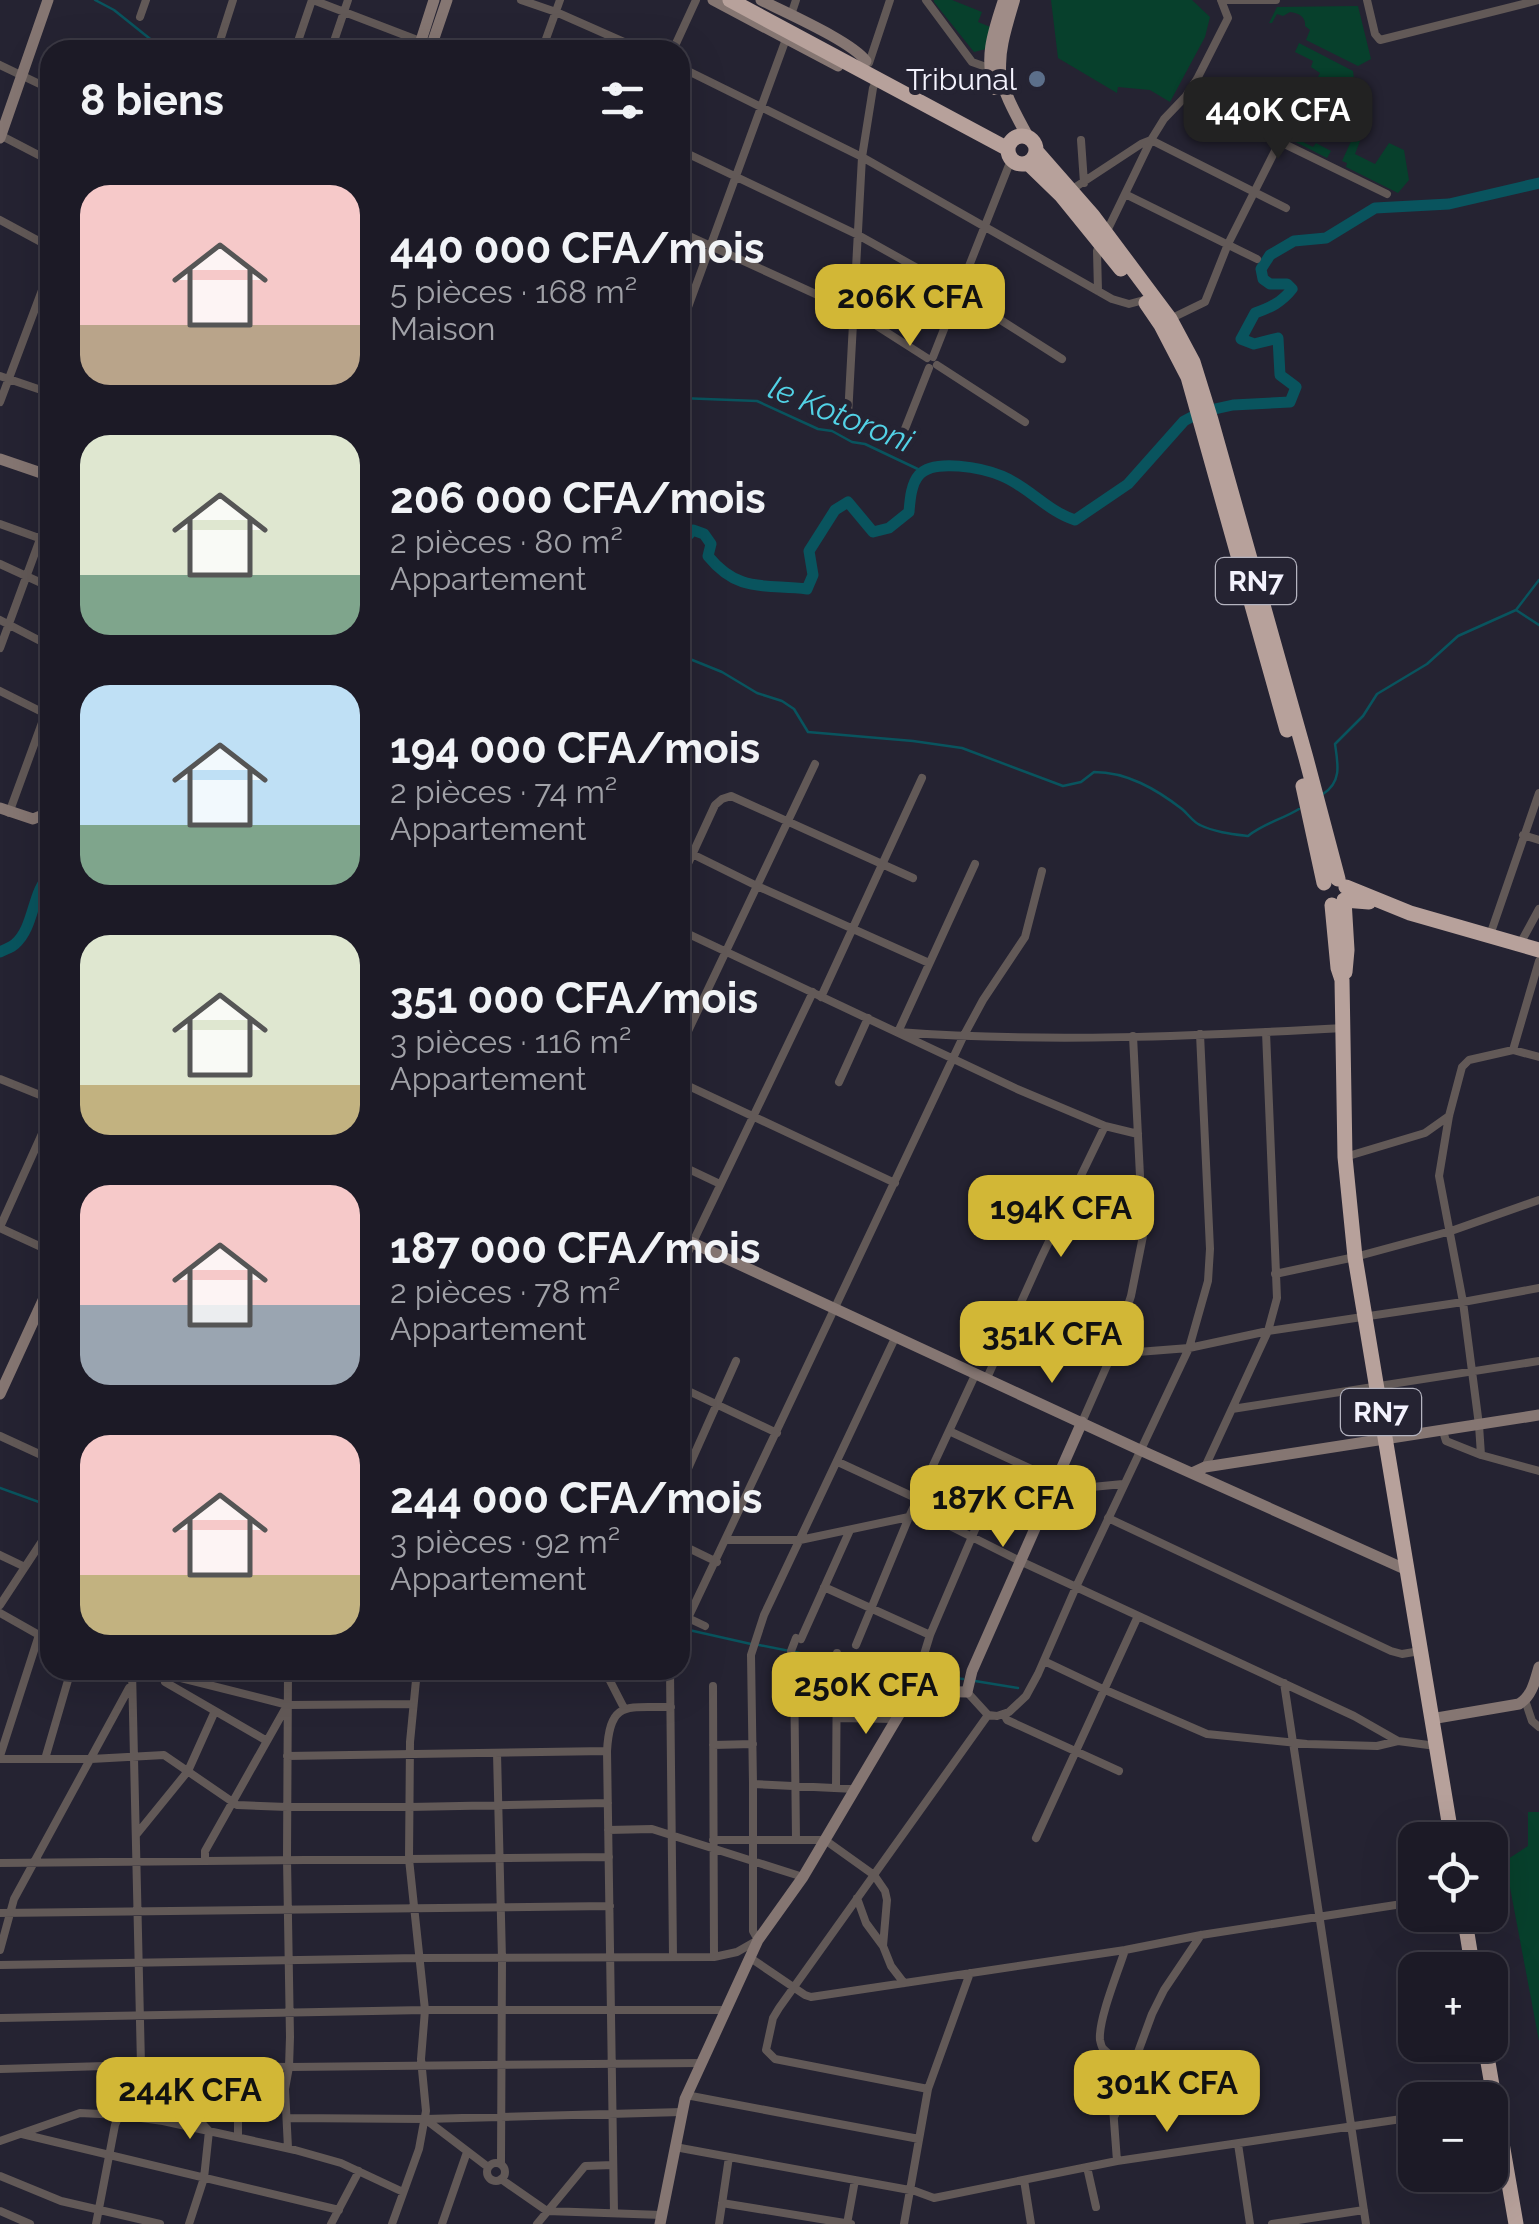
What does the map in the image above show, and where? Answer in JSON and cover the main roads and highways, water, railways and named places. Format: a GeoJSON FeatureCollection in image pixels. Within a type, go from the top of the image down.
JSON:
{"type":"FeatureCollection","features":[{"type":"Feature","properties":{"kind":"highway","name":"RN7"},"geometry":{"type":"LineString","coordinates":[[730,0],[865,65],[877,79],[1020,148],[1170,319],[1193,362],[1200,400],[1337,891],[1345,1157],[1354,1257],[1449,1822]]}},
{"type":"Feature","properties":{"kind":"highway","name":"RN7"},"geometry":{"type":"LineString","coordinates":[[749,0],[1020,148],[1077,187],[1102,238],[1184,366],[1200,400]]}},
{"type":"Feature","properties":{"kind":"highway"},"geometry":{"type":"LineString","coordinates":[[1337,891],[1539,950]]}},
{"type":"Feature","properties":{"kind":"highway"},"geometry":{"type":"LineString","coordinates":[[1508,2184],[1516,2224]]}},
{"type":"Feature","properties":{"kind":"main road"},"geometry":{"type":"LineString","coordinates":[[1004,0],[990,48],[989,68],[1020,148]]}},
{"type":"Feature","properties":{"kind":"main road"},"geometry":{"type":"LineString","coordinates":[[1014,0],[1002,39],[999,69],[1020,148]]}},
{"type":"Feature","properties":{"kind":"waterway","name":"le Kotoroni"},"geometry":{"type":"LineString","coordinates":[[95,0],[152,40]]}},
{"type":"Feature","properties":{"kind":"waterway"},"geometry":{"type":"LineString","coordinates":[[690,533],[693,530],[704,534],[711,544],[708,556],[730,576],[753,584],[807,589],[813,575],[809,551],[835,510],[848,502],[873,532],[889,528],[909,512],[919,475],[936,467],[971,468],[1002,476],[1075,520],[1128,484],[1184,421],[1201,412],[1233,405],[1290,402],[1296,387],[1280,375],[1278,338],[1254,344],[1241,339],[1255,313],[1275,304],[1292,289],[1287,284],[1270,284],[1263,279],[1261,269],[1270,255],[1294,241],[1326,238],[1375,208],[1449,204],[1539,183]]}},
{"type":"Feature","properties":{"kind":"waterway","name":"le Kotoroni"},"geometry":{"type":"LineString","coordinates":[[690,398],[757,401],[924,472]]}},
{"type":"Feature","properties":{"kind":"waterway"},"geometry":{"type":"LineString","coordinates":[[1323,794],[1336,778],[1335,744],[1363,716],[1377,694],[1427,664],[1458,636],[1516,610],[1539,580]]}},
{"type":"Feature","properties":{"kind":"waterway"},"geometry":{"type":"LineString","coordinates":[[1516,610],[1539,625]]}},
{"type":"Feature","properties":{"kind":"waterway"},"geometry":{"type":"LineString","coordinates":[[690,659],[757,693],[782,701],[794,709],[808,732],[962,748],[1063,786],[1081,782],[1094,772],[1118,775],[1162,795],[1200,825],[1248,836],[1299,809]]}},
{"type":"Feature","properties":{"kind":"waterway"},"geometry":{"type":"LineString","coordinates":[[0,952],[22,937],[40,890]]}},
{"type":"Feature","properties":{"kind":"waterway"},"geometry":{"type":"LineString","coordinates":[[0,1488],[40,1502]]}},
{"type":"Feature","properties":{"kind":"waterway"},"geometry":{"type":"LineString","coordinates":[[690,1630],[751,1644]]}},
{"type":"Feature","properties":{"kind":"waterway"},"geometry":{"type":"LineString","coordinates":[[759,1645],[963,1679]]}},
{"type":"Feature","properties":{"kind":"waterway"},"geometry":{"type":"LineString","coordinates":[[975,1681],[1018,1688]]}},
{"type":"Feature","properties":{"kind":"place","name":"Tribunal"},"geometry":{"type":"Point","coordinates":[1037,79]}}]}
